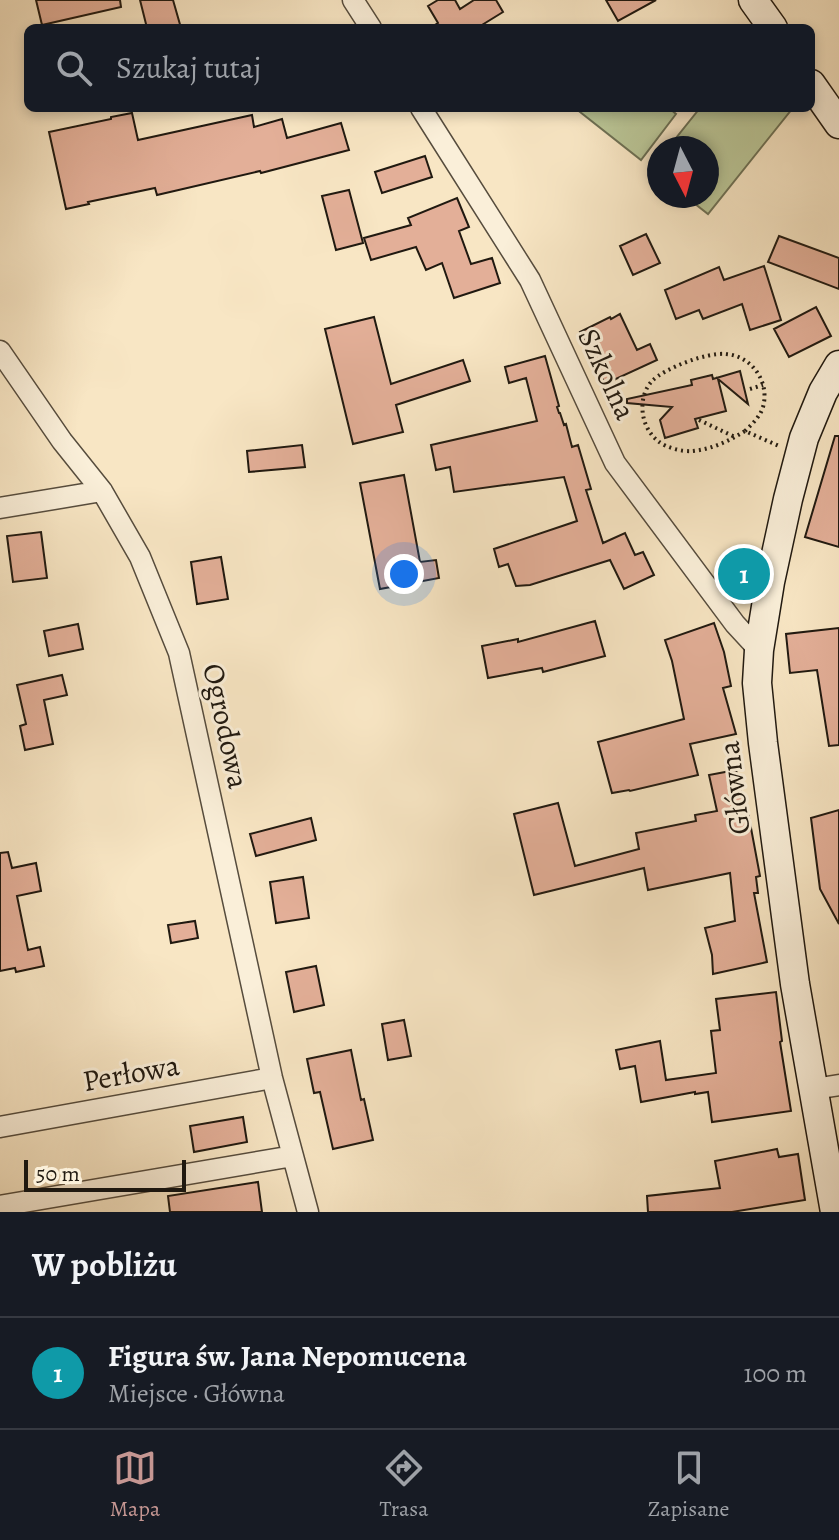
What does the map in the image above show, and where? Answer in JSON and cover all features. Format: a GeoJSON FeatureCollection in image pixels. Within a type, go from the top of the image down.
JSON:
{"type":"FeatureCollection","features":[{"type":"Feature","properties":{"kind":"street"},"geometry":{"type":"LineString","coordinates":[[353,0],[368,24]]}},
{"type":"Feature","properties":{"kind":"street"},"geometry":{"type":"LineString","coordinates":[[753,0],[770,24]]}},
{"type":"Feature","properties":{"kind":"street"},"geometry":{"type":"LineString","coordinates":[[815,90],[839,124]]}},
{"type":"Feature","properties":{"kind":"street","name":"Szkolna"},"geometry":{"type":"LineString","coordinates":[[424,112],[530,280],[615,463],[735,624],[759,650]]}},
{"type":"Feature","properties":{"kind":"street","name":"Ogrodowa"},"geometry":{"type":"LineString","coordinates":[[0,351],[62,441],[102,491],[140,557],[179,653],[272,1078],[308,1212]]}},
{"type":"Feature","properties":{"kind":"street","name":"Główna"},"geometry":{"type":"LineString","coordinates":[[835,1212],[826,1087],[795,984],[757,683],[770,582],[799,455],[823,392],[839,365]]}},
{"type":"Feature","properties":{"kind":"street"},"geometry":{"type":"LineString","coordinates":[[0,508],[102,491]]}},
{"type":"Feature","properties":{"kind":"street","name":"Perłowa"},"geometry":{"type":"LineString","coordinates":[[0,1127],[272,1078]]}},
{"type":"Feature","properties":{"kind":"street"},"geometry":{"type":"LineString","coordinates":[[0,1206],[293,1156]]}},
{"type":"Feature","properties":{"kind":"path"},"geometry":{"type":"LineString","coordinates":[[714,354],[739,357],[752,365],[763,385],[763,408],[745,431],[728,442],[691,452],[671,448],[658,441],[643,415],[641,401],[654,380],[668,369],[714,354]]}},
{"type":"Feature","properties":{"kind":"path"},"geometry":{"type":"LineString","coordinates":[[750,389],[763,385]]}},
{"type":"Feature","properties":{"kind":"path"},"geometry":{"type":"LineString","coordinates":[[699,420],[735,437]]}},
{"type":"Feature","properties":{"kind":"path"},"geometry":{"type":"LineString","coordinates":[[745,431],[799,455]]}},
{"type":"Feature","properties":{"kind":"green space"},"geometry":{"type":"Polygon","coordinates":[[[580,112],[674,112],[676,114],[659,136],[647,136],[647,152],[641,160],[580,112]]]}},
{"type":"Feature","properties":{"kind":"green space"},"geometry":{"type":"Polygon","coordinates":[[[697,112],[790,112],[719,200],[719,136],[678,136],[697,112]]]}},
{"type":"Feature","properties":{"kind":"building"},"geometry":{"type":"Polygon","coordinates":[[[36,0],[120,0],[121,7],[42,24],[36,0]]]}},
{"type":"Feature","properties":{"kind":"building"},"geometry":{"type":"Polygon","coordinates":[[[140,0],[173,0],[180,24],[146,24],[140,0]]]}},
{"type":"Feature","properties":{"kind":"building"},"geometry":{"type":"Polygon","coordinates":[[[438,0],[455,0],[460,9],[474,0],[496,0],[503,12],[484,24],[436,24],[428,6],[438,0]]]}},
{"type":"Feature","properties":{"kind":"building"},"geometry":{"type":"Polygon","coordinates":[[[606,0],[656,0],[618,21],[606,0]]]}},
{"type":"Feature","properties":{"kind":"building"},"geometry":{"type":"Polygon","coordinates":[[[132,113],[138,140],[252,115],[254,127],[282,119],[287,138],[341,123],[349,150],[157,195],[155,188],[66,209],[49,132],[132,113]]]}},
{"type":"Feature","properties":{"kind":"building"},"geometry":{"type":"Polygon","coordinates":[[[425,156],[432,177],[382,193],[375,172],[425,156]]]}},
{"type":"Feature","properties":{"kind":"building"},"geometry":{"type":"Polygon","coordinates":[[[349,190],[363,243],[336,250],[322,196],[349,190]]]}},
{"type":"Feature","properties":{"kind":"building"},"geometry":{"type":"Polygon","coordinates":[[[457,198],[469,227],[459,231],[471,264],[492,258],[500,283],[454,298],[442,263],[426,270],[416,247],[371,260],[364,238],[411,225],[408,218],[457,198]]]}},
{"type":"Feature","properties":{"kind":"building"},"geometry":{"type":"Polygon","coordinates":[[[646,234],[660,263],[633,275],[620,246],[646,234]]]}},
{"type":"Feature","properties":{"kind":"building"},"geometry":{"type":"Polygon","coordinates":[[[779,236],[839,258],[839,289],[768,262],[779,236]]]}},
{"type":"Feature","properties":{"kind":"building"},"geometry":{"type":"Polygon","coordinates":[[[764,266],[781,320],[750,330],[742,304],[703,319],[699,310],[676,319],[665,290],[719,267],[724,280],[764,266]]]}},
{"type":"Feature","properties":{"kind":"building"},"geometry":{"type":"Polygon","coordinates":[[[816,307],[831,336],[789,357],[774,329],[816,307]]]}},
{"type":"Feature","properties":{"kind":"building"},"geometry":{"type":"Polygon","coordinates":[[[620,314],[637,350],[650,344],[657,360],[605,384],[580,332],[620,314]]]}},
{"type":"Feature","properties":{"kind":"building"},"geometry":{"type":"Polygon","coordinates":[[[374,317],[391,384],[463,360],[470,381],[396,405],[403,432],[353,444],[325,329],[374,317]]]}},
{"type":"Feature","properties":{"kind":"building"},"geometry":{"type":"Polygon","coordinates":[[[545,356],[559,413],[566,424],[572,447],[578,445],[591,489],[586,490],[603,543],[625,533],[635,555],[643,552],[654,575],[624,589],[610,560],[530,585],[516,586],[508,564],[499,567],[494,549],[577,521],[564,477],[454,492],[450,467],[436,470],[431,445],[537,421],[526,378],[509,383],[505,367],[545,356]]]}},
{"type":"Feature","properties":{"kind":"building"},"geometry":{"type":"Polygon","coordinates":[[[740,371],[748,404],[718,379],[726,411],[695,419],[698,428],[665,438],[660,420],[672,407],[627,403],[627,399],[692,385],[691,380],[712,375],[713,379],[740,371]]]}},
{"type":"Feature","properties":{"kind":"building"},"geometry":{"type":"Polygon","coordinates":[[[835,436],[839,436],[839,547],[805,537],[835,436]]]}},
{"type":"Feature","properties":{"kind":"building"},"geometry":{"type":"Polygon","coordinates":[[[302,445],[305,467],[249,472],[247,451],[302,445]]]}},
{"type":"Feature","properties":{"kind":"building"},"geometry":{"type":"Polygon","coordinates":[[[404,475],[420,562],[436,560],[439,578],[380,589],[360,483],[404,475]]]}},
{"type":"Feature","properties":{"kind":"building"},"geometry":{"type":"Polygon","coordinates":[[[41,532],[47,578],[13,582],[7,536],[41,532]]]}},
{"type":"Feature","properties":{"kind":"building"},"geometry":{"type":"Polygon","coordinates":[[[221,557],[228,599],[197,604],[191,562],[221,557]]]}},
{"type":"Feature","properties":{"kind":"building"},"geometry":{"type":"Polygon","coordinates":[[[595,621],[605,656],[543,672],[542,668],[488,678],[482,646],[518,639],[518,642],[595,621]]]}},
{"type":"Feature","properties":{"kind":"building"},"geometry":{"type":"Polygon","coordinates":[[[714,623],[731,686],[723,688],[736,734],[690,744],[698,775],[612,793],[598,742],[684,719],[665,640],[714,623]]]}},
{"type":"Feature","properties":{"kind":"building"},"geometry":{"type":"Polygon","coordinates":[[[78,624],[83,649],[49,656],[44,631],[78,624]]]}},
{"type":"Feature","properties":{"kind":"building"},"geometry":{"type":"Polygon","coordinates":[[[839,628],[839,745],[829,746],[817,670],[790,673],[786,634],[839,628]]]}},
{"type":"Feature","properties":{"kind":"building"},"geometry":{"type":"Polygon","coordinates":[[[62,675],[67,695],[44,700],[53,744],[25,750],[20,726],[26,724],[17,685],[62,675]]]}},
{"type":"Feature","properties":{"kind":"building"},"geometry":{"type":"Polygon","coordinates":[[[736,770],[748,812],[760,876],[756,877],[758,893],[754,893],[767,962],[713,974],[705,928],[735,921],[730,873],[648,890],[644,868],[534,895],[514,814],[558,803],[575,866],[639,849],[636,833],[696,821],[695,815],[717,811],[709,775],[736,770]]]}},
{"type":"Feature","properties":{"kind":"building"},"geometry":{"type":"Polygon","coordinates":[[[839,810],[839,924],[820,889],[811,818],[839,810]]]}},
{"type":"Feature","properties":{"kind":"building"},"geometry":{"type":"Polygon","coordinates":[[[311,818],[316,840],[256,856],[250,834],[311,818]]]}},
{"type":"Feature","properties":{"kind":"building"},"geometry":{"type":"Polygon","coordinates":[[[8,852],[12,868],[36,863],[41,891],[17,896],[28,950],[40,947],[44,966],[16,972],[15,968],[0,971],[0,853],[8,852]]]}},
{"type":"Feature","properties":{"kind":"building"},"geometry":{"type":"Polygon","coordinates":[[[303,877],[309,918],[276,923],[270,882],[303,877]]]}},
{"type":"Feature","properties":{"kind":"building"},"geometry":{"type":"Polygon","coordinates":[[[195,921],[198,938],[171,943],[168,925],[195,921]]]}},
{"type":"Feature","properties":{"kind":"building"},"geometry":{"type":"Polygon","coordinates":[[[316,966],[324,1005],[294,1012],[286,972],[316,966]]]}},
{"type":"Feature","properties":{"kind":"building"},"geometry":{"type":"Polygon","coordinates":[[[776,992],[791,1111],[712,1122],[708,1092],[641,1102],[635,1066],[620,1069],[616,1050],[660,1041],[666,1080],[716,1073],[711,1031],[720,1030],[716,999],[776,992]]]}},
{"type":"Feature","properties":{"kind":"building"},"geometry":{"type":"Polygon","coordinates":[[[404,1020],[411,1056],[388,1060],[382,1024],[404,1020]]]}},
{"type":"Feature","properties":{"kind":"building"},"geometry":{"type":"Polygon","coordinates":[[[351,1050],[373,1140],[333,1149],[320,1092],[314,1093],[307,1059],[351,1050]]]}},
{"type":"Feature","properties":{"kind":"building"},"geometry":{"type":"Polygon","coordinates":[[[243,1117],[247,1142],[194,1152],[190,1126],[243,1117]]]}},
{"type":"Feature","properties":{"kind":"building"},"geometry":{"type":"Polygon","coordinates":[[[777,1149],[779,1157],[798,1154],[805,1200],[732,1212],[648,1212],[647,1196],[720,1188],[715,1161],[777,1149]]]}},
{"type":"Feature","properties":{"kind":"building"},"geometry":{"type":"Polygon","coordinates":[[[258,1182],[262,1212],[170,1212],[168,1196],[258,1182]]]}},
{"type":"Feature","properties":{"kind":"place","name":"Figura św. Jana Nepomucena"},"geometry":{"type":"Point","coordinates":[744,574]}}]}
